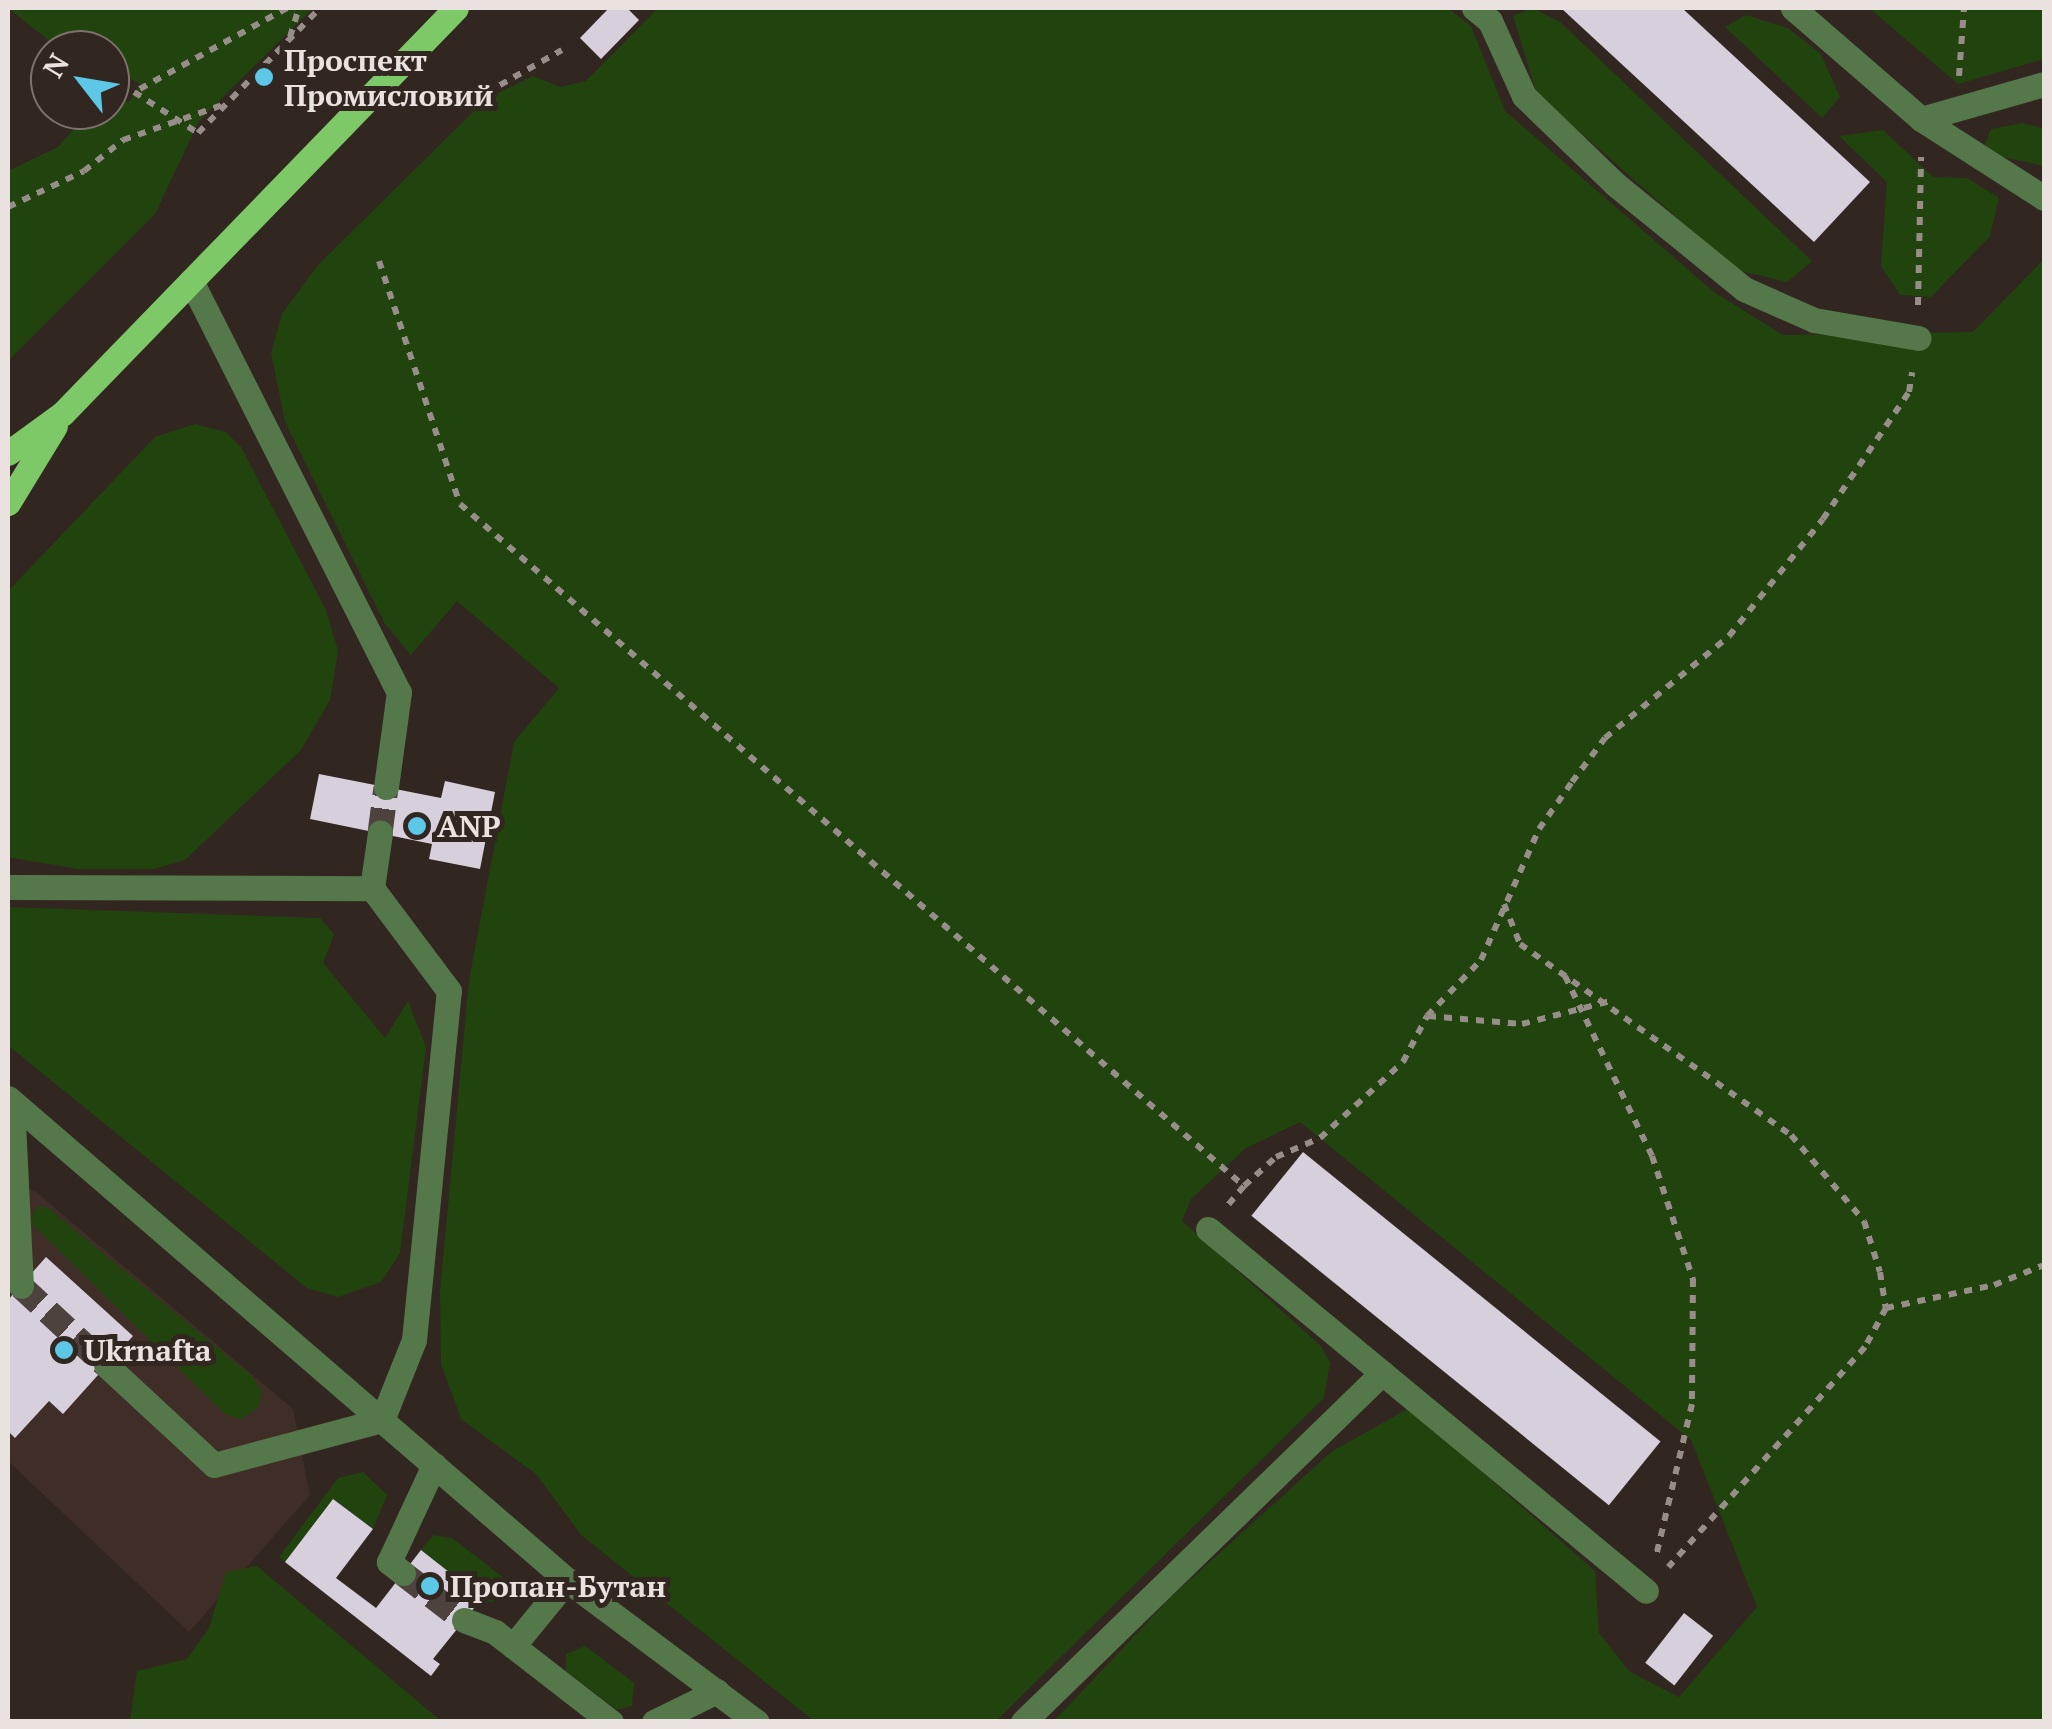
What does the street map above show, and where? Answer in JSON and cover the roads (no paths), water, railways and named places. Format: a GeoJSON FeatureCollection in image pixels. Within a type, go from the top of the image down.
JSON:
{"type":"FeatureCollection","features":[{"type":"Feature","properties":{"kind":"main road"},"geometry":{"type":"LineString","coordinates":[[8,452],[63,413],[456,8]]}},
{"type":"Feature","properties":{"kind":"main road"},"geometry":{"type":"LineString","coordinates":[[8,503],[63,413]]}},
{"type":"Feature","properties":{"kind":"street"},"geometry":{"type":"LineString","coordinates":[[1474,8],[1490,21],[1524,96],[1744,289],[1767,306],[1814,320],[1918,338]]}},
{"type":"Feature","properties":{"kind":"street"},"geometry":{"type":"LineString","coordinates":[[1792,8],[1921,119],[2044,198]]}},
{"type":"Feature","properties":{"kind":"street"},"geometry":{"type":"LineString","coordinates":[[1921,119],[2039,92]]}},
{"type":"Feature","properties":{"kind":"street"},"geometry":{"type":"LineString","coordinates":[[191,281],[399,692],[386,787]]}},
{"type":"Feature","properties":{"kind":"street"},"geometry":{"type":"LineString","coordinates":[[8,469],[63,413]]}},
{"type":"Feature","properties":{"kind":"street"},"geometry":{"type":"LineString","coordinates":[[380,833],[372,888],[449,990],[414,1340],[382,1420]]}},
{"type":"Feature","properties":{"kind":"street"},"geometry":{"type":"LineString","coordinates":[[8,887],[372,888]]}},
{"type":"Feature","properties":{"kind":"street"},"geometry":{"type":"LineString","coordinates":[[10,1100],[567,1580],[757,1722]]}},
{"type":"Feature","properties":{"kind":"street"},"geometry":{"type":"LineString","coordinates":[[10,1100],[21,1286]]}},
{"type":"Feature","properties":{"kind":"street"},"geometry":{"type":"LineString","coordinates":[[1208,1229],[1646,1591]]}},
{"type":"Feature","properties":{"kind":"street"},"geometry":{"type":"LineString","coordinates":[[106,1366],[214,1465],[382,1420]]}},
{"type":"Feature","properties":{"kind":"street"},"geometry":{"type":"LineString","coordinates":[[1023,1722],[1382,1373]]}},
{"type":"Feature","properties":{"kind":"street"},"geometry":{"type":"LineString","coordinates":[[403,1573],[388,1562],[434,1465]]}},
{"type":"Feature","properties":{"kind":"street"},"geometry":{"type":"LineString","coordinates":[[514,1646],[567,1580]]}},
{"type":"Feature","properties":{"kind":"street"},"geometry":{"type":"LineString","coordinates":[[464,1620],[514,1646],[611,1722]]}},
{"type":"Feature","properties":{"kind":"street"},"geometry":{"type":"LineString","coordinates":[[654,1722],[716,1691]]}},
{"type":"Feature","properties":{"kind":"tunnel"},"geometry":{"type":"LineString","coordinates":[[380,833],[386,787]]}},
{"type":"Feature","properties":{"kind":"tunnel"},"geometry":{"type":"LineString","coordinates":[[21,1286],[106,1365]]}},
{"type":"Feature","properties":{"kind":"tunnel"},"geometry":{"type":"LineString","coordinates":[[403,1573],[464,1620]]}},
{"type":"Feature","properties":{"kind":"place","name":"Проспект Промисловий"},"geometry":{"type":"Point","coordinates":[264,77]}},
{"type":"Feature","properties":{"kind":"place","name":"ANP"},"geometry":{"type":"Point","coordinates":[417,826]}},
{"type":"Feature","properties":{"kind":"place","name":"Ukrnafta"},"geometry":{"type":"Point","coordinates":[64,1350]}},
{"type":"Feature","properties":{"kind":"place","name":"Пропан-Бутан"},"geometry":{"type":"Point","coordinates":[430,1586]}}]}
